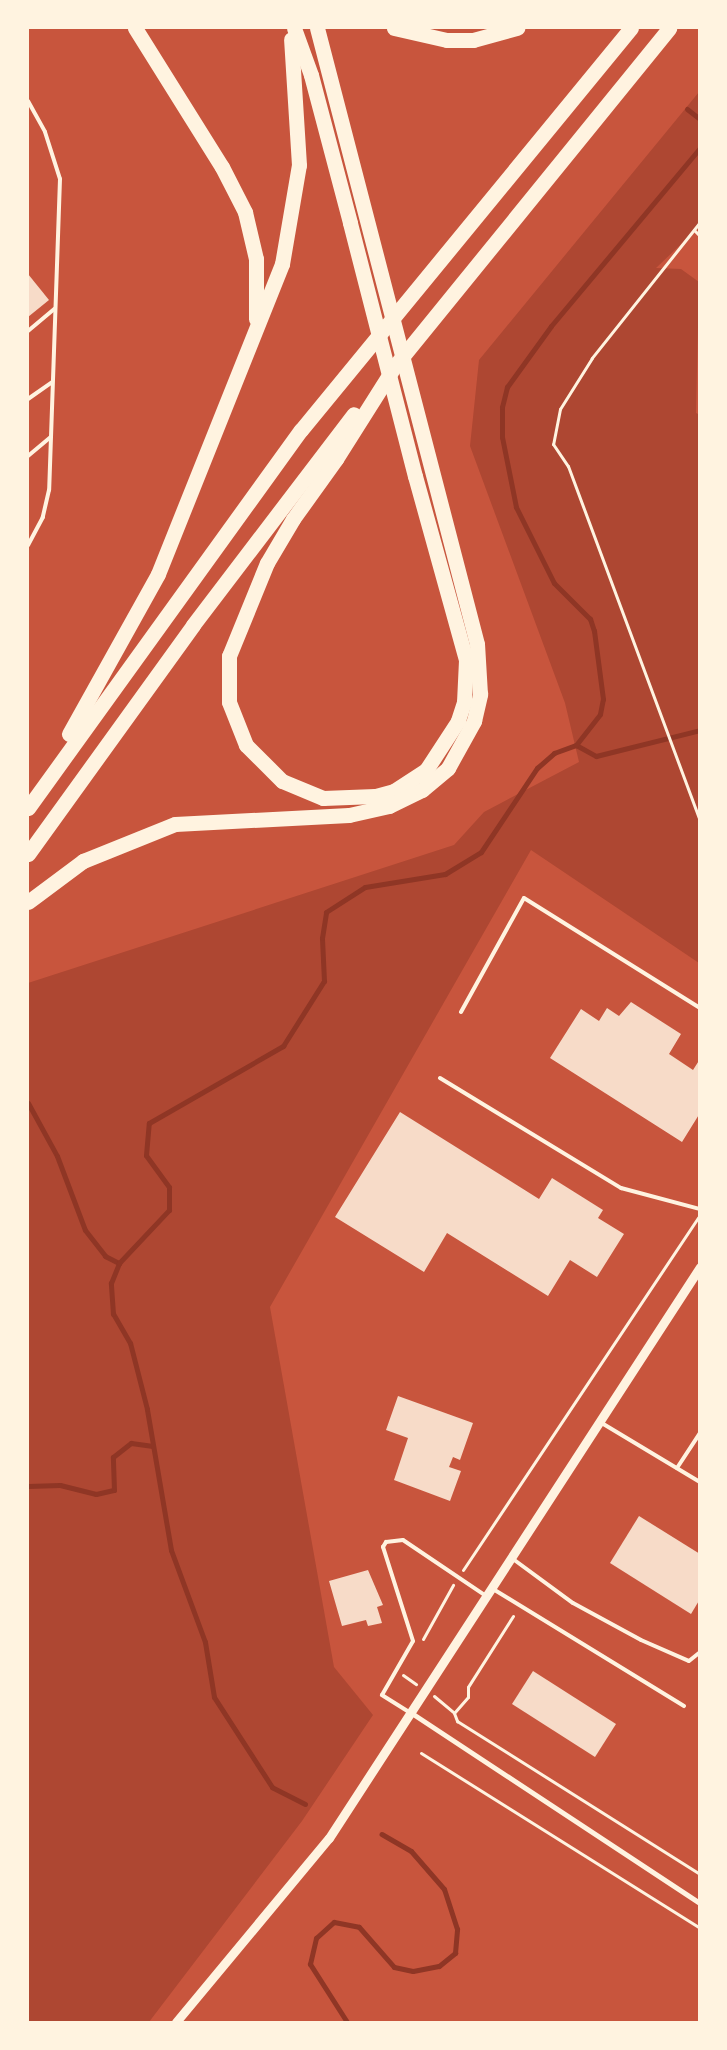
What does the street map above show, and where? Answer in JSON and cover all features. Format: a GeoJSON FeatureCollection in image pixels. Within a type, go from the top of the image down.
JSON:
{"type":"FeatureCollection","features":[{"type":"Feature","properties":{"kind":"highway"},"geometry":{"type":"LineString","coordinates":[[135,28],[245,212],[256,259],[256,330]]}},
{"type":"Feature","properties":{"kind":"highway"},"geometry":{"type":"LineString","coordinates":[[28,803],[158,574],[282,264],[296,199],[299,132],[289,28]]}},
{"type":"Feature","properties":{"kind":"highway"},"geometry":{"type":"LineString","coordinates":[[294,28],[350,223],[415,476],[466,660],[464,702],[458,721],[426,770],[394,791],[341,800],[301,791],[262,764],[246,745],[229,702],[229,656],[267,563],[396,364]]}},
{"type":"Feature","properties":{"kind":"highway"},"geometry":{"type":"LineString","coordinates":[[28,902],[83,861],[142,834],[209,819],[370,812],[422,790],[448,768],[474,720],[480,666],[366,213],[317,28]]}},
{"type":"Feature","properties":{"kind":"highway"},"geometry":{"type":"LineString","coordinates":[[394,28],[424,38],[464,40],[517,28]]}},
{"type":"Feature","properties":{"kind":"highway"},"geometry":{"type":"LineString","coordinates":[[28,808],[301,430],[631,28]]}},
{"type":"Feature","properties":{"kind":"highway"},"geometry":{"type":"LineString","coordinates":[[28,854],[192,624],[396,364],[669,28]]}},
{"type":"Feature","properties":{"kind":"street"},"geometry":{"type":"LineString","coordinates":[[176,2022],[329,1838],[413,1714],[700,1267]]}},
{"type":"Feature","properties":{"kind":"street"},"geometry":{"type":"LineString","coordinates":[[413,1714],[700,1903]]}},
{"type":"Feature","properties":{"kind":"lane"},"geometry":{"type":"LineString","coordinates":[[28,101],[44,132],[60,178],[49,490],[43,517],[28,542]]}},
{"type":"Feature","properties":{"kind":"lane"},"geometry":{"type":"LineString","coordinates":[[28,331],[55,308]]}},
{"type":"Feature","properties":{"kind":"lane"},"geometry":{"type":"LineString","coordinates":[[28,399],[53,381]]}},
{"type":"Feature","properties":{"kind":"lane"},"geometry":{"type":"LineString","coordinates":[[28,456],[51,437]]}},
{"type":"Feature","properties":{"kind":"lane"},"geometry":{"type":"LineString","coordinates":[[461,1012],[524,898],[700,1008]]}},
{"type":"Feature","properties":{"kind":"lane"},"geometry":{"type":"LineString","coordinates":[[440,1078],[621,1188],[700,1209]]}},
{"type":"Feature","properties":{"kind":"lane"},"geometry":{"type":"LineString","coordinates":[[600,1422],[700,1482]]}},
{"type":"Feature","properties":{"kind":"lane"},"geometry":{"type":"LineString","coordinates":[[677,1468],[700,1433]]}},
{"type":"Feature","properties":{"kind":"lane"},"geometry":{"type":"LineString","coordinates":[[413,1714],[382,1695],[413,1640],[383,1547],[386,1542],[403,1540],[488,1598]]}},
{"type":"Feature","properties":{"kind":"lane"},"geometry":{"type":"LineString","coordinates":[[513,1559],[573,1603],[641,1640],[689,1661],[700,1652]]}},
{"type":"Feature","properties":{"kind":"lane"},"geometry":{"type":"LineString","coordinates":[[493,1589],[684,1706]]}},
{"type":"Feature","properties":{"kind":"path"},"geometry":{"type":"LineString","coordinates":[[700,222],[592,358],[560,409],[552,444],[568,466],[700,820]]}},
{"type":"Feature","properties":{"kind":"path"},"geometry":{"type":"LineString","coordinates":[[694,230],[700,236]]}},
{"type":"Feature","properties":{"kind":"path"},"geometry":{"type":"LineString","coordinates":[[421,1642],[458,1578],[700,1214]]}},
{"type":"Feature","properties":{"kind":"path"},"geometry":{"type":"LineString","coordinates":[[454,1712],[468,1697],[468,1687],[513,1616]]}},
{"type":"Feature","properties":{"kind":"path"},"geometry":{"type":"LineString","coordinates":[[406,1666],[401,1674],[449,1704],[457,1721],[700,1874]]}},
{"type":"Feature","properties":{"kind":"path"},"geometry":{"type":"LineString","coordinates":[[421,1753],[700,1928]]}},
{"type":"Feature","properties":{"kind":"shaded area"},"geometry":{"type":"Polygon","coordinates":[[[699,92],[699,227],[656,268],[681,269],[699,282],[696,413],[700,415],[699,963],[531,850],[270,1307],[334,1667],[373,1715],[302,1821],[149,2022],[28,2022],[28,983],[454,845],[484,812],[579,762],[565,703],[470,446],[479,360],[699,92]]]}},
{"type":"Feature","properties":{"kind":"building"},"geometry":{"type":"Polygon","coordinates":[[[28,274],[49,300],[28,317],[28,274]]]}},
{"type":"Feature","properties":{"kind":"building"},"geometry":{"type":"Polygon","coordinates":[[[631,1002],[681,1034],[669,1054],[693,1070],[700,1059],[700,1113],[682,1142],[550,1058],[581,1009],[599,1021],[607,1008],[619,1016],[631,1002]]]}},
{"type":"Feature","properties":{"kind":"building"},"geometry":{"type":"Polygon","coordinates":[[[400,1112],[539,1199],[552,1178],[603,1210],[598,1218],[624,1234],[597,1277],[570,1260],[548,1296],[447,1233],[424,1272],[335,1217],[400,1112]]]}},
{"type":"Feature","properties":{"kind":"building"},"geometry":{"type":"Polygon","coordinates":[[[398,1396],[473,1423],[460,1460],[453,1457],[449,1467],[461,1471],[450,1501],[394,1480],[408,1438],[386,1430],[398,1396]]]}},
{"type":"Feature","properties":{"kind":"building"},"geometry":{"type":"Polygon","coordinates":[[[639,1516],[700,1554],[700,1599],[691,1614],[610,1563],[639,1516]]]}},
{"type":"Feature","properties":{"kind":"building"},"geometry":{"type":"Polygon","coordinates":[[[368,1570],[383,1605],[377,1607],[382,1623],[368,1626],[366,1620],[342,1626],[329,1581],[368,1570]]]}},
{"type":"Feature","properties":{"kind":"building"},"geometry":{"type":"Polygon","coordinates":[[[533,1671],[616,1724],[595,1757],[512,1704],[533,1671]]]}},
{"type":"Feature","properties":{"kind":"waterway"},"geometry":{"type":"LineString","coordinates":[[687,109],[700,119]]}},
{"type":"Feature","properties":{"kind":"waterway"},"geometry":{"type":"LineString","coordinates":[[305,1804],[272,1787],[214,1697],[205,1642],[171,1550],[147,1409],[130,1343],[113,1314],[111,1283],[119,1263],[169,1210],[169,1187],[146,1155],[149,1123],[283,1046],[324,981],[322,938],[326,912],[365,887],[445,874],[481,852],[537,768],[554,753],[576,745],[600,714],[603,699],[594,631],[590,619],[554,583],[516,507],[502,437],[502,407],[507,387],[551,326],[700,148]]}},
{"type":"Feature","properties":{"kind":"waterway"},"geometry":{"type":"LineString","coordinates":[[576,745],[596,756],[700,730]]}},
{"type":"Feature","properties":{"kind":"waterway"},"geometry":{"type":"LineString","coordinates":[[28,1103],[57,1156],[85,1230],[105,1256],[119,1263]]}},
{"type":"Feature","properties":{"kind":"waterway"},"geometry":{"type":"LineString","coordinates":[[28,1486],[60,1485],[96,1494],[114,1490],[113,1457],[131,1443],[153,1446]]}},
{"type":"Feature","properties":{"kind":"waterway"},"geometry":{"type":"LineString","coordinates":[[347,2022],[310,1964],[316,1938],[334,1922],[359,1927],[394,1967],[413,1971],[439,1966],[455,1953],[457,1929],[444,1889],[411,1851],[381,1834]]}}]}
